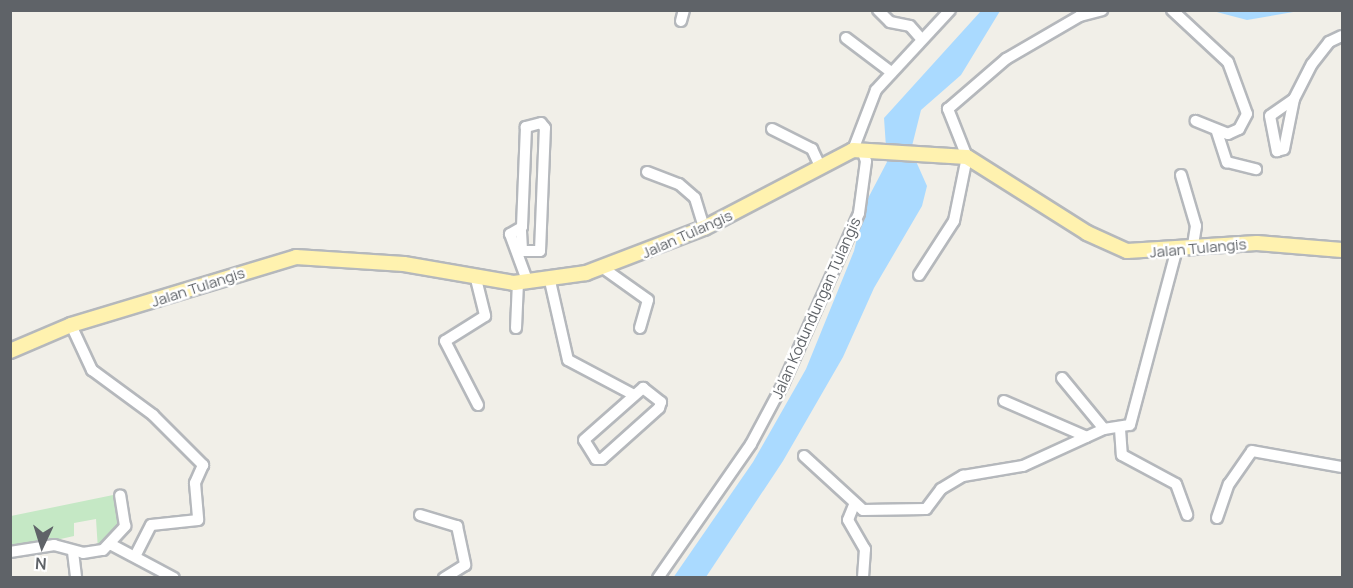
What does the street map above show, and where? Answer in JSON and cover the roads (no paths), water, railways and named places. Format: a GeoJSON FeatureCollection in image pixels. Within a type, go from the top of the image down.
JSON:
{"type":"FeatureCollection","features":[{"type":"Feature","properties":{"kind":"main road","name":"Jalan Tulangis"},"geometry":{"type":"LineString","coordinates":[[10,351],[71,325],[296,257],[404,264],[476,279],[520,283],[550,281],[603,268],[704,228],[820,166],[858,150],[920,151],[967,157],[1109,245],[1127,251],[1176,252],[1257,243],[1342,250]]}},
{"type":"Feature","properties":{"kind":"street"},"geometry":{"type":"LineString","coordinates":[[878,10],[890,22],[910,26],[922,40]]}},
{"type":"Feature","properties":{"kind":"street"},"geometry":{"type":"LineString","coordinates":[[858,150],[876,90],[950,10]]}},
{"type":"Feature","properties":{"kind":"street"},"geometry":{"type":"LineString","coordinates":[[919,275],[954,221],[967,157],[948,120],[956,98],[1041,37],[1102,10]]}},
{"type":"Feature","properties":{"kind":"street"},"geometry":{"type":"LineString","coordinates":[[1172,10],[1232,68],[1245,121],[1228,134],[1217,132],[1195,121]]}},
{"type":"Feature","properties":{"kind":"street"},"geometry":{"type":"LineString","coordinates":[[1286,114],[1320,51],[1342,36]]}},
{"type":"Feature","properties":{"kind":"street"},"geometry":{"type":"LineString","coordinates":[[846,38],[891,72]]}},
{"type":"Feature","properties":{"kind":"street"},"geometry":{"type":"LineString","coordinates":[[526,127],[545,128],[540,251],[522,251],[521,231],[526,127]]}},
{"type":"Feature","properties":{"kind":"street"},"geometry":{"type":"LineString","coordinates":[[772,129],[812,149],[820,166]]}},
{"type":"Feature","properties":{"kind":"street"},"geometry":{"type":"LineString","coordinates":[[1217,132],[1231,166],[1256,169]]}},
{"type":"Feature","properties":{"kind":"street","name":"Jalan Kodundungan Tulangis"},"geometry":{"type":"LineString","coordinates":[[658,578],[750,444],[788,374],[859,213],[866,161],[858,150]]}},
{"type":"Feature","properties":{"kind":"street"},"geometry":{"type":"LineString","coordinates":[[646,172],[679,184],[695,198],[704,228]]}},
{"type":"Feature","properties":{"kind":"street"},"geometry":{"type":"LineString","coordinates":[[1181,175],[1196,226],[1192,250]]}},
{"type":"Feature","properties":{"kind":"street"},"geometry":{"type":"LineString","coordinates":[[516,328],[520,283],[510,234],[521,231]]}},
{"type":"Feature","properties":{"kind":"street"},"geometry":{"type":"LineString","coordinates":[[804,456],[854,505],[869,511],[926,509],[956,479],[1023,466],[1104,429],[1120,429],[1130,425],[1136,411],[1142,368],[1176,252]]}},
{"type":"Feature","properties":{"kind":"street"},"geometry":{"type":"LineString","coordinates":[[603,268],[648,300],[640,328]]}},
{"type":"Feature","properties":{"kind":"street"},"geometry":{"type":"LineString","coordinates":[[476,279],[484,316],[445,340],[478,405]]}},
{"type":"Feature","properties":{"kind":"street"},"geometry":{"type":"LineString","coordinates":[[550,281],[568,360],[634,395]]}},
{"type":"Feature","properties":{"kind":"street"},"geometry":{"type":"LineString","coordinates":[[71,325],[92,370],[153,415],[203,465],[195,483],[198,520],[151,525],[136,553]]}},
{"type":"Feature","properties":{"kind":"street"},"geometry":{"type":"LineString","coordinates":[[1062,378],[1104,429]]}},
{"type":"Feature","properties":{"kind":"street"},"geometry":{"type":"LineString","coordinates":[[646,388],[661,405],[602,459],[596,459],[584,440],[634,395],[646,388]]}},
{"type":"Feature","properties":{"kind":"street"},"geometry":{"type":"LineString","coordinates":[[1004,401],[1087,437]]}},
{"type":"Feature","properties":{"kind":"street"},"geometry":{"type":"LineString","coordinates":[[1120,429],[1122,455],[1176,484],[1187,515]]}},
{"type":"Feature","properties":{"kind":"street"},"geometry":{"type":"LineString","coordinates":[[1217,518],[1229,484],[1252,450],[1342,467]]}},
{"type":"Feature","properties":{"kind":"street"},"geometry":{"type":"LineString","coordinates":[[10,552],[54,545],[73,552],[93,553],[112,545],[125,526],[120,495]]}},
{"type":"Feature","properties":{"kind":"street"},"geometry":{"type":"LineString","coordinates":[[854,505],[848,520],[866,549],[863,578]]}},
{"type":"Feature","properties":{"kind":"street"},"geometry":{"type":"LineString","coordinates":[[420,515],[457,526],[465,565],[444,578]]}},
{"type":"Feature","properties":{"kind":"street"},"geometry":{"type":"LineString","coordinates":[[112,545],[136,553],[174,578]]}},
{"type":"Feature","properties":{"kind":"street"},"geometry":{"type":"LineString","coordinates":[[73,552],[76,578]]}},
{"type":"Feature","properties":{"kind":"water"},"geometry":{"type":"Polygon","coordinates":[[[981,11],[1000,11],[961,75],[921,110],[911,150],[927,186],[922,206],[874,288],[843,357],[783,461],[706,577],[673,578],[753,462],[806,369],[854,251],[865,204],[887,162],[884,118],[981,11]]]}},
{"type":"Feature","properties":{"kind":"water"},"geometry":{"type":"Polygon","coordinates":[[[1213,11],[1299,11],[1247,20],[1213,11]]]}}]}
